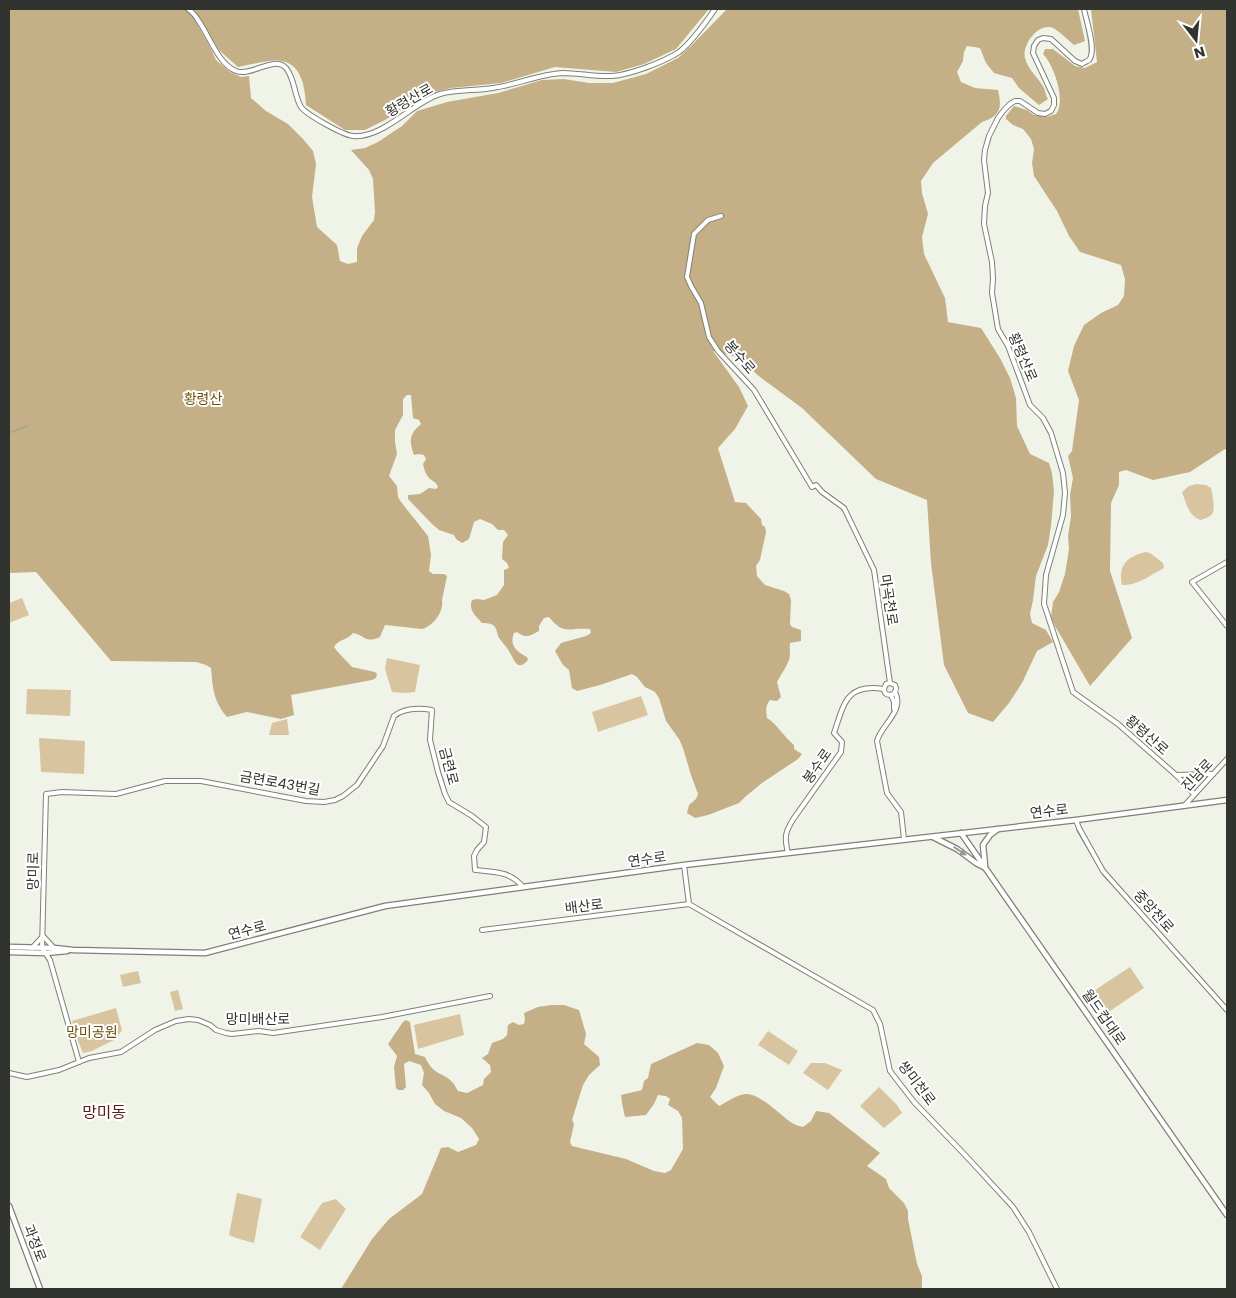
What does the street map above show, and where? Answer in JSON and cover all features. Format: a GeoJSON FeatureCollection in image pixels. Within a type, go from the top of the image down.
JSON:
{"type":"FeatureCollection","features":[{"type":"Feature","properties":{"kind":"main road","name":"연수로"},"geometry":{"type":"LineString","coordinates":[[9,947],[205,953],[385,906],[684,865],[1076,820],[1227,800]]}},
{"type":"Feature","properties":{"kind":"main road"},"geometry":{"type":"LineString","coordinates":[[986,868],[983,845],[990,834],[998,829]]}},
{"type":"Feature","properties":{"kind":"main road","name":"월드컵대로"},"geometry":{"type":"LineString","coordinates":[[961,833],[1227,1215]]}},
{"type":"Feature","properties":{"kind":"main road"},"geometry":{"type":"LineString","coordinates":[[932,836],[957,849],[986,868]]}},
{"type":"Feature","properties":{"kind":"main road","name":"연수로"},"geometry":{"type":"LineString","coordinates":[[9,952],[46,953],[73,950]]}},
{"type":"Feature","properties":{"kind":"main road","name":"과정로"},"geometry":{"type":"LineString","coordinates":[[9,1206],[40,1289]]}},
{"type":"Feature","properties":{"kind":"street","name":"황령산로"},"geometry":{"type":"LineString","coordinates":[[188,9],[198,19],[221,58],[231,69],[238,72],[247,72],[272,64],[279,64],[290,75],[301,106],[307,113],[352,136],[374,132],[392,123],[433,96],[446,92],[491,89],[547,74],[564,73],[613,76],[635,72],[679,52],[715,9]]}},
{"type":"Feature","properties":{"kind":"street","name":"황령산로"},"geometry":{"type":"LineString","coordinates":[[1084,9],[1092,41],[1092,54],[1089,60],[1082,64],[1074,61],[1051,39],[1043,38],[1038,40],[1034,46],[1035,60],[1054,98],[1054,105],[1051,111],[1045,114],[1020,101],[1015,101],[998,118],[989,136],[984,160],[988,193],[984,224],[993,268],[992,293],[998,329],[1008,346],[1030,405],[1043,418],[1052,433],[1063,473],[1065,493],[1063,515],[1046,575],[1044,604],[1073,692],[1112,719],[1176,775],[1194,794]]}},
{"type":"Feature","properties":{"kind":"street","name":"봉수로"},"geometry":{"type":"LineString","coordinates":[[720,216],[708,220],[694,234],[687,277],[701,303],[709,337],[718,352],[754,390],[812,487]]}},
{"type":"Feature","properties":{"kind":"street","name":"마곡천로"},"geometry":{"type":"LineString","coordinates":[[812,487],[816,485],[822,492],[844,508],[874,570],[890,683],[896,688],[893,694]]}},
{"type":"Feature","properties":{"kind":"street"},"geometry":{"type":"LineString","coordinates":[[1227,562],[1192,582],[1227,626]]}},
{"type":"Feature","properties":{"kind":"street"},"geometry":{"type":"LineString","coordinates":[[890,683],[886,684],[884,689],[886,694],[893,694],[898,698],[898,702],[891,720],[879,734],[877,741],[887,793],[901,812],[904,840]]}},
{"type":"Feature","properties":{"kind":"street","name":"봉수로"},"geometry":{"type":"LineString","coordinates":[[788,853],[785,841],[787,830],[841,752],[842,742],[834,733],[844,703],[849,696],[857,691],[869,688],[884,689]]}},
{"type":"Feature","properties":{"kind":"street","name":"금련로43번길"},"geometry":{"type":"LineString","coordinates":[[46,794],[62,792],[116,794],[165,781],[201,781],[314,802],[327,802],[343,796],[357,785],[383,746],[394,716],[407,710],[432,710]]}},
{"type":"Feature","properties":{"kind":"street","name":"금련로"},"geometry":{"type":"LineString","coordinates":[[432,710],[430,740],[445,794],[449,802],[472,816],[486,828],[484,842],[474,856],[475,870],[502,873],[516,879],[523,887]]}},
{"type":"Feature","properties":{"kind":"street","name":"진남로"},"geometry":{"type":"LineString","coordinates":[[1184,806],[1227,759]]}},
{"type":"Feature","properties":{"kind":"street"},"geometry":{"type":"LineString","coordinates":[[1176,775],[1213,774]]}},
{"type":"Feature","properties":{"kind":"street","name":"망미로"},"geometry":{"type":"LineString","coordinates":[[42,948],[46,794]]}},
{"type":"Feature","properties":{"kind":"street","name":"중앙천로"},"geometry":{"type":"LineString","coordinates":[[1076,820],[1103,871],[1227,1010]]}},
{"type":"Feature","properties":{"kind":"street"},"geometry":{"type":"LineString","coordinates":[[684,865],[690,904]]}},
{"type":"Feature","properties":{"kind":"street","name":"배산로"},"geometry":{"type":"LineString","coordinates":[[482,930],[690,904]]}},
{"type":"Feature","properties":{"kind":"street","name":"쌍미천로"},"geometry":{"type":"LineString","coordinates":[[690,904],[873,1010],[880,1024],[890,1070],[914,1102],[1013,1207],[1029,1232],[1057,1289]]}},
{"type":"Feature","properties":{"kind":"street"},"geometry":{"type":"LineString","coordinates":[[32,948],[43,936],[54,948]]}},
{"type":"Feature","properties":{"kind":"street"},"geometry":{"type":"LineString","coordinates":[[42,948],[50,960],[79,1062]]}},
{"type":"Feature","properties":{"kind":"street","name":"망미배산로"},"geometry":{"type":"LineString","coordinates":[[9,1073],[27,1078],[59,1070],[89,1058],[121,1052],[155,1030],[189,1018],[198,1020],[226,1033],[259,1031],[273,1034],[382,1017],[490,996]]}},
{"type":"Feature","properties":{"kind":"green space","name":"황령산"},"geometry":{"type":"Polygon","coordinates":[[[9,9],[185,9],[195,20],[216,60],[230,72],[241,77],[249,76],[251,98],[266,111],[288,124],[313,151],[316,164],[312,197],[317,227],[337,245],[340,261],[348,264],[357,262],[357,248],[362,236],[374,220],[375,212],[373,179],[369,170],[351,150],[365,148],[378,142],[402,126],[417,111],[447,102],[498,93],[542,80],[564,79],[589,83],[613,83],[646,74],[678,58],[727,9],[1078,9],[1085,41],[1074,45],[1055,29],[1047,27],[1037,31],[1026,47],[1026,62],[1044,88],[1048,99],[1039,105],[1019,88],[1012,78],[994,73],[986,63],[980,48],[967,46],[963,61],[957,72],[961,82],[975,88],[998,90],[999,110],[993,117],[982,122],[933,163],[921,181],[922,193],[928,214],[922,237],[924,254],[945,298],[948,322],[981,328],[1010,378],[1016,398],[1017,426],[1030,454],[1049,463],[1052,473],[1054,491],[1051,526],[1048,545],[1036,576],[1030,614],[1032,623],[1046,630],[1053,642],[1037,651],[1022,683],[1009,703],[993,722],[968,713],[944,665],[931,563],[927,500],[876,479],[802,408],[760,377],[737,357],[713,351],[739,387],[748,406],[735,429],[718,448],[735,502],[746,503],[761,519],[762,525],[765,527],[766,532],[760,560],[756,566],[757,576],[765,585],[789,594],[791,600],[790,624],[792,627],[801,630],[801,641],[790,643],[789,660],[777,682],[781,697],[777,701],[770,700],[766,711],[767,718],[794,745],[794,749],[802,754],[798,759],[762,783],[739,803],[695,818],[687,813],[689,805],[696,799],[698,794],[683,748],[666,721],[659,698],[655,692],[645,687],[637,677],[632,674],[577,691],[572,688],[569,670],[563,665],[555,651],[561,643],[591,633],[590,629],[563,629],[549,617],[544,618],[539,626],[539,631],[533,634],[526,636],[517,632],[514,633],[513,645],[528,660],[524,664],[518,665],[499,638],[494,626],[482,623],[475,615],[471,607],[472,600],[484,600],[497,595],[504,585],[504,570],[509,568],[502,559],[503,542],[508,535],[504,530],[498,530],[492,524],[480,519],[474,522],[469,539],[462,543],[454,535],[439,530],[408,499],[408,495],[420,494],[429,488],[436,489],[438,487],[425,472],[423,464],[426,459],[424,455],[414,455],[412,450],[412,435],[421,424],[419,420],[413,418],[411,395],[407,395],[403,399],[403,415],[395,430],[397,454],[389,476],[397,486],[398,497],[401,502],[428,536],[431,555],[429,571],[433,574],[444,574],[447,576],[441,609],[434,622],[430,625],[422,629],[385,625],[380,637],[375,639],[371,640],[353,633],[336,644],[334,647],[352,667],[375,672],[377,674],[376,678],[291,695],[294,715],[281,719],[247,712],[227,717],[216,700],[211,668],[206,665],[196,662],[111,661],[36,572],[9,573],[9,9]]]}},
{"type":"Feature","properties":{"kind":"green space"},"geometry":{"type":"Polygon","coordinates":[[[194,9],[709,9],[676,49],[644,64],[616,72],[555,67],[501,83],[451,88],[429,93],[365,130],[345,130],[306,105],[305,91],[301,78],[294,67],[288,63],[272,61],[238,67],[219,50],[194,9]]]}},
{"type":"Feature","properties":{"kind":"green space"},"geometry":{"type":"Polygon","coordinates":[[[1091,9],[1227,9],[1227,450],[1225,449],[1190,472],[1153,480],[1126,470],[1119,472],[1119,485],[1111,503],[1110,571],[1132,638],[1090,686],[1051,617],[1053,602],[1059,592],[1065,574],[1069,549],[1070,495],[1073,478],[1068,456],[1072,451],[1079,400],[1068,371],[1074,346],[1084,325],[1101,313],[1118,305],[1124,296],[1125,279],[1121,265],[1080,252],[1069,236],[1057,211],[1034,176],[1032,163],[1034,149],[1031,139],[1023,129],[1013,125],[1006,119],[1006,116],[1014,106],[1027,110],[1034,115],[1047,117],[1056,114],[1059,109],[1060,94],[1056,79],[1043,54],[1045,49],[1053,49],[1075,66],[1085,68],[1097,62],[1091,9]]]}},
{"type":"Feature","properties":{"kind":"green space"},"geometry":{"type":"Polygon","coordinates":[[[1197,484],[1206,485],[1211,488],[1214,509],[1212,514],[1201,520],[1191,513],[1182,492],[1189,486],[1197,484]]]}},
{"type":"Feature","properties":{"kind":"green space"},"geometry":{"type":"Polygon","coordinates":[[[1145,552],[1150,553],[1163,563],[1164,568],[1139,582],[1122,585],[1121,572],[1125,563],[1133,556],[1145,552]]]}},
{"type":"Feature","properties":{"kind":"green space"},"geometry":{"type":"Polygon","coordinates":[[[22,598],[29,615],[9,623],[9,603],[22,598]]]}},
{"type":"Feature","properties":{"kind":"green space"},"geometry":{"type":"Polygon","coordinates":[[[387,658],[420,665],[415,692],[392,692],[385,669],[387,658]]]}},
{"type":"Feature","properties":{"kind":"green space"},"geometry":{"type":"Polygon","coordinates":[[[27,689],[71,690],[70,716],[26,714],[27,689]]]}},
{"type":"Feature","properties":{"kind":"green space"},"geometry":{"type":"Polygon","coordinates":[[[641,696],[648,715],[598,732],[592,712],[641,696]]]}},
{"type":"Feature","properties":{"kind":"green space"},"geometry":{"type":"Polygon","coordinates":[[[287,719],[289,735],[269,735],[272,723],[287,719]]]}},
{"type":"Feature","properties":{"kind":"green space"},"geometry":{"type":"Polygon","coordinates":[[[39,738],[85,741],[84,774],[41,772],[39,738]]]}},
{"type":"Feature","properties":{"kind":"green space"},"geometry":{"type":"Polygon","coordinates":[[[1130,967],[1144,988],[1101,1017],[1086,996],[1130,967]]]}},
{"type":"Feature","properties":{"kind":"green space"},"geometry":{"type":"Polygon","coordinates":[[[138,971],[141,983],[123,987],[120,975],[138,971]]]}},
{"type":"Feature","properties":{"kind":"green space"},"geometry":{"type":"Polygon","coordinates":[[[178,990],[183,1009],[175,1011],[170,992],[178,990]]]}},
{"type":"Feature","properties":{"kind":"green space"},"geometry":{"type":"Polygon","coordinates":[[[564,1005],[579,1010],[586,1034],[584,1044],[599,1057],[600,1065],[589,1075],[583,1085],[572,1120],[574,1124],[570,1142],[572,1146],[626,1159],[654,1171],[665,1173],[671,1170],[683,1149],[682,1118],[678,1111],[668,1105],[670,1099],[666,1096],[658,1095],[646,1115],[625,1117],[621,1095],[642,1090],[644,1081],[648,1078],[651,1064],[697,1043],[709,1045],[718,1053],[724,1066],[716,1088],[710,1097],[719,1106],[738,1096],[751,1094],[763,1100],[792,1123],[803,1127],[811,1121],[816,1111],[829,1113],[880,1153],[867,1166],[886,1179],[889,1188],[904,1203],[908,1211],[917,1264],[922,1276],[922,1289],[341,1289],[372,1239],[389,1219],[422,1194],[441,1148],[448,1147],[458,1152],[476,1145],[479,1139],[472,1128],[461,1118],[444,1111],[435,1104],[422,1085],[424,1073],[421,1065],[409,1061],[404,1064],[406,1087],[403,1090],[396,1088],[394,1067],[397,1056],[388,1044],[403,1022],[406,1020],[410,1022],[415,1054],[425,1057],[432,1068],[449,1079],[458,1091],[467,1093],[483,1085],[484,1079],[491,1072],[490,1065],[482,1058],[488,1054],[492,1043],[503,1039],[507,1035],[508,1025],[513,1022],[519,1025],[524,1024],[524,1013],[538,1007],[564,1005]]]}},
{"type":"Feature","properties":{"kind":"green space","name":"망미공원"},"geometry":{"type":"Polygon","coordinates":[[[116,1008],[122,1030],[116,1039],[92,1051],[83,1053],[72,1021],[116,1008]]]}},
{"type":"Feature","properties":{"kind":"green space"},"geometry":{"type":"Polygon","coordinates":[[[460,1014],[464,1035],[418,1049],[414,1025],[460,1014]]]}},
{"type":"Feature","properties":{"kind":"green space"},"geometry":{"type":"Polygon","coordinates":[[[768,1031],[798,1051],[789,1065],[758,1045],[768,1031]]]}},
{"type":"Feature","properties":{"kind":"green space"},"geometry":{"type":"Polygon","coordinates":[[[811,1063],[825,1063],[842,1070],[828,1090],[803,1073],[811,1063]]]}},
{"type":"Feature","properties":{"kind":"green space"},"geometry":{"type":"Polygon","coordinates":[[[879,1087],[897,1105],[902,1113],[884,1128],[860,1106],[879,1087]]]}},
{"type":"Feature","properties":{"kind":"green space"},"geometry":{"type":"Polygon","coordinates":[[[237,1193],[262,1199],[254,1243],[229,1235],[237,1193]]]}},
{"type":"Feature","properties":{"kind":"green space"},"geometry":{"type":"Polygon","coordinates":[[[336,1199],[346,1209],[320,1250],[300,1237],[322,1203],[336,1199]]]}},
{"type":"Feature","properties":{"kind":"shaded area"},"geometry":{"type":"Polygon","coordinates":[[[1079,827],[1107,872],[1227,1006],[1227,1013],[1103,876],[1076,830],[1079,827]]]}},
{"type":"Feature","properties":{"kind":"waterway"},"geometry":{"type":"LineString","coordinates":[[9,433],[27,426]]}},
{"type":"Feature","properties":{"kind":"district","name":"망미동"},"geometry":{"type":"Point","coordinates":[104,1112]}}]}
